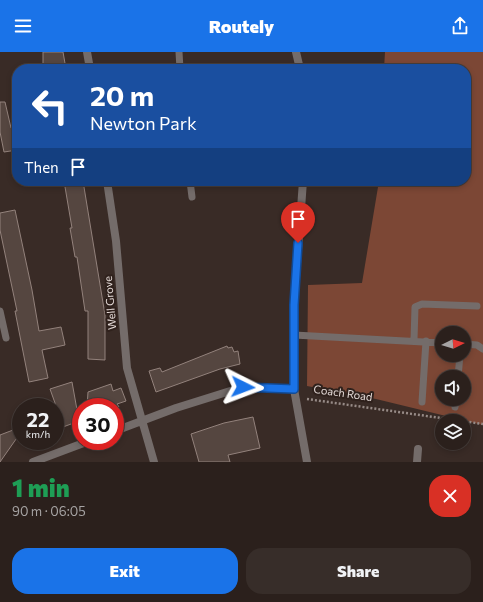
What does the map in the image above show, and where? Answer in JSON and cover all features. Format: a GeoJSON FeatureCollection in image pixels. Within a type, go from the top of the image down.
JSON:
{"type":"FeatureCollection","features":[{"type":"Feature","properties":{"kind":"street"},"geometry":{"type":"LineString","coordinates":[[87,52],[89,64]]}},
{"type":"Feature","properties":{"kind":"street"},"geometry":{"type":"LineString","coordinates":[[296,52],[299,64]]}},
{"type":"Feature","properties":{"kind":"street","name":"Well Grove"},"geometry":{"type":"LineString","coordinates":[[108,186],[116,241],[126,368],[154,462]]}},
{"type":"Feature","properties":{"kind":"street"},"geometry":{"type":"LineString","coordinates":[[303,186],[294,305],[294,389],[307,462]]}},
{"type":"Feature","properties":{"kind":"street"},"geometry":{"type":"LineString","coordinates":[[124,428],[176,408],[243,387],[294,389]]}},
{"type":"Feature","properties":{"kind":"street"},"geometry":{"type":"LineString","coordinates":[[33,462],[72,447]]}},
{"type":"Feature","properties":{"kind":"street"},"geometry":{"type":"LineString","coordinates":[[417,462],[418,449]]}},
{"type":"Feature","properties":{"kind":"lane"},"geometry":{"type":"LineString","coordinates":[[179,52],[180,64]]}},
{"type":"Feature","properties":{"kind":"lane"},"geometry":{"type":"LineString","coordinates":[[191,186],[192,197]]}},
{"type":"Feature","properties":{"kind":"lane"},"geometry":{"type":"LineString","coordinates":[[414,340],[415,307],[422,304],[477,306]]}},
{"type":"Feature","properties":{"kind":"lane"},"geometry":{"type":"LineString","coordinates":[[0,311],[6,338]]}},
{"type":"Feature","properties":{"kind":"lane"},"geometry":{"type":"LineString","coordinates":[[294,335],[435,342]]}},
{"type":"Feature","properties":{"kind":"lane"},"geometry":{"type":"LineString","coordinates":[[422,402],[426,341]]}},
{"type":"Feature","properties":{"kind":"lane"},"geometry":{"type":"LineString","coordinates":[[471,345],[477,345],[483,349]]}},
{"type":"Feature","properties":{"kind":"path","name":"Coach Road"},"geometry":{"type":"LineString","coordinates":[[294,389],[306,399],[483,424]]}},
{"type":"Feature","properties":{"kind":"shaded area"},"geometry":{"type":"Polygon","coordinates":[[[385,52],[483,52],[483,425],[471,422],[471,414],[438,414],[376,399],[307,386],[308,285],[362,283],[378,186],[471,186],[471,64],[384,64],[385,52]]]}},
{"type":"Feature","properties":{"kind":"building"},"geometry":{"type":"Polygon","coordinates":[[[43,52],[63,52],[65,64],[43,64],[43,52]]]}},
{"type":"Feature","properties":{"kind":"building"},"geometry":{"type":"Polygon","coordinates":[[[0,102],[5,102],[12,128],[12,151],[4,152],[0,132],[0,102]]]}},
{"type":"Feature","properties":{"kind":"building"},"geometry":{"type":"Polygon","coordinates":[[[65,186],[84,186],[105,315],[105,360],[88,359],[88,311],[85,311],[77,257],[75,257],[70,228],[72,228],[65,186]]]}},
{"type":"Feature","properties":{"kind":"building"},"geometry":{"type":"Polygon","coordinates":[[[15,210],[39,331],[61,327],[65,345],[42,350],[48,378],[29,382],[15,311],[17,311],[0,230],[0,213],[15,210]]]}},
{"type":"Feature","properties":{"kind":"building"},"geometry":{"type":"Polygon","coordinates":[[[227,346],[228,348],[232,347],[234,352],[238,351],[240,364],[220,369],[156,392],[149,371],[160,368],[162,372],[227,346]]]}},
{"type":"Feature","properties":{"kind":"building"},"geometry":{"type":"Polygon","coordinates":[[[72,382],[75,398],[72,398],[72,424],[64,427],[64,398],[53,398],[50,389],[72,382]]]}},
{"type":"Feature","properties":{"kind":"building"},"geometry":{"type":"Polygon","coordinates":[[[111,384],[113,391],[121,388],[126,401],[124,402],[124,398],[88,398],[88,392],[111,384]]]}},
{"type":"Feature","properties":{"kind":"building"},"geometry":{"type":"Polygon","coordinates":[[[253,417],[260,448],[228,455],[230,462],[199,462],[191,434],[224,423],[253,417]]]}},
{"type":"Feature","properties":{"kind":"building"},"geometry":{"type":"Polygon","coordinates":[[[12,430],[12,445],[0,462],[0,435],[12,430]]]}},
{"type":"Feature","properties":{"kind":"route"},"geometry":{"type":"LineString","coordinates":[[243,387],[294,389],[294,305],[298,243]]}}]}
